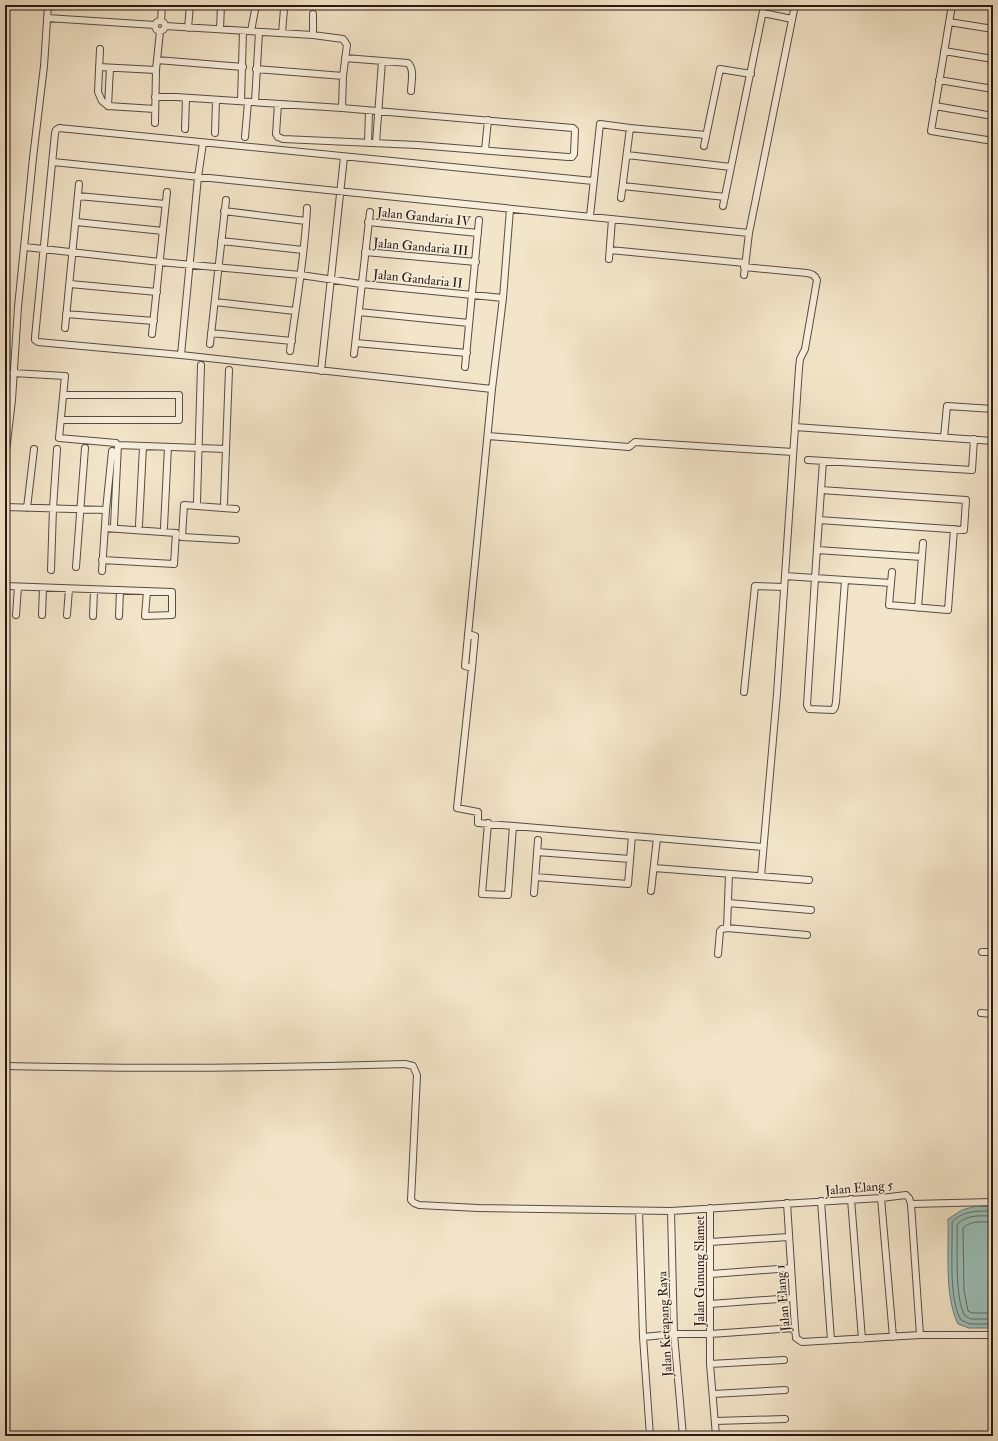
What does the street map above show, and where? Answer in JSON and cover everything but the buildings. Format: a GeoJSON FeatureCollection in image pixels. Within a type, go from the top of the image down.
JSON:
{"type":"FeatureCollection","features":[{"type":"Feature","properties":{"kind":"street"},"geometry":{"type":"LineString","coordinates":[[5,460],[18,307],[44,58],[48,5]]}},
{"type":"Feature","properties":{"kind":"street"},"geometry":{"type":"LineString","coordinates":[[162,5],[161,21],[165,26],[313,35],[343,39],[346,46],[342,108]]}},
{"type":"Feature","properties":{"kind":"street"},"geometry":{"type":"LineString","coordinates":[[188,28],[190,5]]}},
{"type":"Feature","properties":{"kind":"street"},"geometry":{"type":"LineString","coordinates":[[220,29],[221,5]]}},
{"type":"Feature","properties":{"kind":"street"},"geometry":{"type":"LineString","coordinates":[[251,32],[256,5]]}},
{"type":"Feature","properties":{"kind":"street"},"geometry":{"type":"LineString","coordinates":[[744,275],[749,233],[795,5]]}},
{"type":"Feature","properties":{"kind":"street"},"geometry":{"type":"LineString","coordinates":[[952,5],[931,131],[993,141]]}},
{"type":"Feature","properties":{"kind":"street"},"geometry":{"type":"LineString","coordinates":[[723,206],[764,6]]}},
{"type":"Feature","properties":{"kind":"street"},"geometry":{"type":"LineString","coordinates":[[282,33],[284,9]]}},
{"type":"Feature","properties":{"kind":"street"},"geometry":{"type":"LineString","coordinates":[[763,13],[792,19]]}},
{"type":"Feature","properties":{"kind":"street"},"geometry":{"type":"LineString","coordinates":[[313,14],[313,35]]}},
{"type":"Feature","properties":{"kind":"street"},"geometry":{"type":"LineString","coordinates":[[47,18],[155,25],[158,21],[161,21]]}},
{"type":"Feature","properties":{"kind":"street"},"geometry":{"type":"LineString","coordinates":[[949,22],[993,29]]}},
{"type":"Feature","properties":{"kind":"street"},"geometry":{"type":"LineString","coordinates":[[155,25],[160,31]]}},
{"type":"Feature","properties":{"kind":"street"},"geometry":{"type":"LineString","coordinates":[[155,122],[156,70],[160,31],[164,29],[165,26]]}},
{"type":"Feature","properties":{"kind":"street"},"geometry":{"type":"LineString","coordinates":[[243,31],[245,137]]}},
{"type":"Feature","properties":{"kind":"street"},"geometry":{"type":"LineString","coordinates":[[255,102],[259,32]]}},
{"type":"Feature","properties":{"kind":"street"},"geometry":{"type":"LineString","coordinates":[[100,49],[98,92],[102,101],[108,106],[155,109]]}},
{"type":"Feature","properties":{"kind":"street"},"geometry":{"type":"LineString","coordinates":[[944,51],[993,59]]}},
{"type":"Feature","properties":{"kind":"street"},"geometry":{"type":"LineString","coordinates":[[345,58],[402,62],[411,66],[411,91]]}},
{"type":"Feature","properties":{"kind":"street"},"geometry":{"type":"LineString","coordinates":[[157,60],[243,67]]}},
{"type":"Feature","properties":{"kind":"street"},"geometry":{"type":"LineString","coordinates":[[376,143],[382,61]]}},
{"type":"Feature","properties":{"kind":"street"},"geometry":{"type":"LineString","coordinates":[[99,67],[156,70]]}},
{"type":"Feature","properties":{"kind":"street"},"geometry":{"type":"LineString","coordinates":[[108,106],[110,68]]}},
{"type":"Feature","properties":{"kind":"street"},"geometry":{"type":"LineString","coordinates":[[256,69],[343,76]]}},
{"type":"Feature","properties":{"kind":"street"},"geometry":{"type":"LineString","coordinates":[[704,146],[720,69],[751,74]]}},
{"type":"Feature","properties":{"kind":"street"},"geometry":{"type":"LineString","coordinates":[[939,80],[993,90]]}},
{"type":"Feature","properties":{"kind":"street"},"geometry":{"type":"LineString","coordinates":[[156,97],[255,102],[342,108],[572,128],[575,130],[575,149],[572,157],[568,157],[376,143],[282,139],[276,134],[278,104]]}},
{"type":"Feature","properties":{"kind":"street"},"geometry":{"type":"LineString","coordinates":[[185,129],[186,98]]}},
{"type":"Feature","properties":{"kind":"street"},"geometry":{"type":"LineString","coordinates":[[215,133],[216,100]]}},
{"type":"Feature","properties":{"kind":"street"},"geometry":{"type":"LineString","coordinates":[[935,106],[993,116]]}},
{"type":"Feature","properties":{"kind":"street"},"geometry":{"type":"LineString","coordinates":[[368,143],[369,111]]}},
{"type":"Feature","properties":{"kind":"street"},"geometry":{"type":"LineString","coordinates":[[590,216],[600,116]]}},
{"type":"Feature","properties":{"kind":"street"},"geometry":{"type":"LineString","coordinates":[[485,150],[488,120]]}},
{"type":"Feature","properties":{"kind":"street"},"geometry":{"type":"LineString","coordinates":[[600,124],[706,134]]}},
{"type":"Feature","properties":{"kind":"street"},"geometry":{"type":"LineString","coordinates":[[492,389],[181,355],[38,342],[35,337],[56,130],[59,128],[593,182]]}},
{"type":"Feature","properties":{"kind":"street"},"geometry":{"type":"LineString","coordinates":[[621,198],[630,128]]}},
{"type":"Feature","properties":{"kind":"street"},"geometry":{"type":"LineString","coordinates":[[181,355],[198,177],[203,143]]}},
{"type":"Feature","properties":{"kind":"street"},"geometry":{"type":"LineString","coordinates":[[627,155],[731,167]]}},
{"type":"Feature","properties":{"kind":"street"},"geometry":{"type":"LineString","coordinates":[[321,371],[344,157]]}},
{"type":"Feature","properties":{"kind":"street"},"geometry":{"type":"LineString","coordinates":[[53,162],[340,190],[749,233]]}},
{"type":"Feature","properties":{"kind":"street"},"geometry":{"type":"LineString","coordinates":[[65,328],[79,184]]}},
{"type":"Feature","properties":{"kind":"street"},"geometry":{"type":"LineString","coordinates":[[623,186],[725,197]]}},
{"type":"Feature","properties":{"kind":"street"},"geometry":{"type":"LineString","coordinates":[[152,334],[167,192]]}},
{"type":"Feature","properties":{"kind":"street"},"geometry":{"type":"LineString","coordinates":[[78,196],[165,204]]}},
{"type":"Feature","properties":{"kind":"street"},"geometry":{"type":"LineString","coordinates":[[210,344],[220,268],[221,241],[226,200]]}},
{"type":"Feature","properties":{"kind":"street"},"geometry":{"type":"LineString","coordinates":[[290,351],[301,275],[306,208]]}},
{"type":"Feature","properties":{"kind":"street"},"geometry":{"type":"LineString","coordinates":[[510,209],[503,298],[492,389],[465,666],[472,668],[457,808],[478,812],[478,823],[763,847]]}},
{"type":"Feature","properties":{"kind":"street"},"geometry":{"type":"LineString","coordinates":[[224,211],[306,221]]}},
{"type":"Feature","properties":{"kind":"street"},"geometry":{"type":"LineString","coordinates":[[354,354],[370,212]]}},
{"type":"Feature","properties":{"kind":"street"},"geometry":{"type":"LineString","coordinates":[[609,259],[612,219]]}},
{"type":"Feature","properties":{"kind":"street"},"geometry":{"type":"LineString","coordinates":[[465,367],[479,220]]}},
{"type":"Feature","properties":{"kind":"street"},"geometry":{"type":"LineString","coordinates":[[76,222],[163,231]]}},
{"type":"Feature","properties":{"kind":"street","name":"Jalan Gandaria IV"},"geometry":{"type":"LineString","coordinates":[[368,222],[478,233]]}},
{"type":"Feature","properties":{"kind":"street"},"geometry":{"type":"LineString","coordinates":[[221,241],[302,250]]}},
{"type":"Feature","properties":{"kind":"street","name":"Jalan Gandaria II"},"geometry":{"type":"LineString","coordinates":[[24,247],[160,262],[301,275],[361,284],[503,298]]}},
{"type":"Feature","properties":{"kind":"street"},"geometry":{"type":"LineString","coordinates":[[610,250],[807,273],[813,274],[817,280],[805,349],[800,359],[777,694],[761,876]]}},
{"type":"Feature","properties":{"kind":"street","name":"Jalan Gandaria III"},"geometry":{"type":"LineString","coordinates":[[365,252],[476,262]]}},
{"type":"Feature","properties":{"kind":"street"},"geometry":{"type":"LineString","coordinates":[[70,284],[157,292]]}},
{"type":"Feature","properties":{"kind":"street"},"geometry":{"type":"LineString","coordinates":[[215,302],[295,311]]}},
{"type":"Feature","properties":{"kind":"street"},"geometry":{"type":"LineString","coordinates":[[359,312],[469,323]]}},
{"type":"Feature","properties":{"kind":"street"},"geometry":{"type":"LineString","coordinates":[[66,314],[154,321]]}},
{"type":"Feature","properties":{"kind":"street"},"geometry":{"type":"LineString","coordinates":[[211,333],[292,341]]}},
{"type":"Feature","properties":{"kind":"street"},"geometry":{"type":"LineString","coordinates":[[356,343],[467,353]]}},
{"type":"Feature","properties":{"kind":"street"},"geometry":{"type":"LineString","coordinates":[[197,502],[201,365]]}},
{"type":"Feature","properties":{"kind":"street"},"geometry":{"type":"LineString","coordinates":[[224,503],[229,370]]}},
{"type":"Feature","properties":{"kind":"street"},"geometry":{"type":"LineString","coordinates":[[13,373],[65,376],[59,438],[143,447],[226,449]]}},
{"type":"Feature","properties":{"kind":"street"},"geometry":{"type":"LineString","coordinates":[[61,420],[179,420],[179,395],[63,395]]}},
{"type":"Feature","properties":{"kind":"street"},"geometry":{"type":"LineString","coordinates":[[944,437],[947,406],[993,410]]}},
{"type":"Feature","properties":{"kind":"street"},"geometry":{"type":"LineString","coordinates":[[795,427],[993,441]]}},
{"type":"Feature","properties":{"kind":"street"},"geometry":{"type":"LineString","coordinates":[[488,436],[629,447],[635,442],[793,452]]}},
{"type":"Feature","properties":{"kind":"street"},"geometry":{"type":"LineString","coordinates":[[808,460],[972,470],[974,439]]}},
{"type":"Feature","properties":{"kind":"street"},"geometry":{"type":"LineString","coordinates":[[114,525],[118,445]]}},
{"type":"Feature","properties":{"kind":"street"},"geometry":{"type":"LineString","coordinates":[[139,525],[143,447]]}},
{"type":"Feature","properties":{"kind":"street"},"geometry":{"type":"LineString","coordinates":[[164,527],[168,447]]}},
{"type":"Feature","properties":{"kind":"street"},"geometry":{"type":"LineString","coordinates":[[76,567],[86,448]]}},
{"type":"Feature","properties":{"kind":"street"},"geometry":{"type":"LineString","coordinates":[[27,508],[34,449]]}},
{"type":"Feature","properties":{"kind":"street"},"geometry":{"type":"LineString","coordinates":[[51,570],[57,449]]}},
{"type":"Feature","properties":{"kind":"street"},"geometry":{"type":"LineString","coordinates":[[102,571],[112,452]]}},
{"type":"Feature","properties":{"kind":"street"},"geometry":{"type":"LineString","coordinates":[[823,461],[807,705],[808,708],[811,709],[831,710],[835,708],[845,580]]}},
{"type":"Feature","properties":{"kind":"street"},"geometry":{"type":"LineString","coordinates":[[819,520],[964,530],[966,500],[821,490]]}},
{"type":"Feature","properties":{"kind":"street"},"geometry":{"type":"LineString","coordinates":[[182,537],[184,505],[236,509]]}},
{"type":"Feature","properties":{"kind":"street"},"geometry":{"type":"LineString","coordinates":[[5,507],[106,510]]}},
{"type":"Feature","properties":{"kind":"street"},"geometry":{"type":"LineString","coordinates":[[105,528],[176,533],[182,537],[236,540]]}},
{"type":"Feature","properties":{"kind":"street"},"geometry":{"type":"LineString","coordinates":[[892,572],[889,605],[948,610],[954,529]]}},
{"type":"Feature","properties":{"kind":"street"},"geometry":{"type":"LineString","coordinates":[[102,560],[174,564],[176,533]]}},
{"type":"Feature","properties":{"kind":"street"},"geometry":{"type":"LineString","coordinates":[[918,608],[922,543]]}},
{"type":"Feature","properties":{"kind":"street"},"geometry":{"type":"LineString","coordinates":[[817,550],[922,557]]}},
{"type":"Feature","properties":{"kind":"street"},"geometry":{"type":"LineString","coordinates":[[785,576],[891,583]]}},
{"type":"Feature","properties":{"kind":"street"},"geometry":{"type":"LineString","coordinates":[[5,586],[94,590],[120,590],[147,591],[172,592],[172,615],[145,616],[147,591]]}},
{"type":"Feature","properties":{"kind":"street"},"geometry":{"type":"LineString","coordinates":[[744,692],[755,586],[784,587]]}},
{"type":"Feature","properties":{"kind":"street"},"geometry":{"type":"LineString","coordinates":[[16,615],[18,587]]}},
{"type":"Feature","properties":{"kind":"street"},"geometry":{"type":"LineString","coordinates":[[42,615],[43,588]]}},
{"type":"Feature","properties":{"kind":"street"},"geometry":{"type":"LineString","coordinates":[[68,615],[69,588]]}},
{"type":"Feature","properties":{"kind":"street"},"geometry":{"type":"LineString","coordinates":[[93,616],[94,590]]}},
{"type":"Feature","properties":{"kind":"street"},"geometry":{"type":"LineString","coordinates":[[119,616],[120,590]]}},
{"type":"Feature","properties":{"kind":"street"},"geometry":{"type":"LineString","coordinates":[[488,823],[482,894],[508,896],[513,826]]}},
{"type":"Feature","properties":{"kind":"street"},"geometry":{"type":"LineString","coordinates":[[535,877],[628,884],[632,836]]}},
{"type":"Feature","properties":{"kind":"street"},"geometry":{"type":"LineString","coordinates":[[651,891],[656,838]]}},
{"type":"Feature","properties":{"kind":"street"},"geometry":{"type":"LineString","coordinates":[[534,893],[538,840]]}},
{"type":"Feature","properties":{"kind":"street"},"geometry":{"type":"LineString","coordinates":[[537,852],[630,859]]}},
{"type":"Feature","properties":{"kind":"street"},"geometry":{"type":"LineString","coordinates":[[654,868],[809,880]]}},
{"type":"Feature","properties":{"kind":"street"},"geometry":{"type":"LineString","coordinates":[[727,928],[729,874]]}},
{"type":"Feature","properties":{"kind":"street"},"geometry":{"type":"LineString","coordinates":[[728,903],[811,910]]}},
{"type":"Feature","properties":{"kind":"street"},"geometry":{"type":"LineString","coordinates":[[718,954],[720,931],[722,928],[807,935]]}},
{"type":"Feature","properties":{"kind":"street"},"geometry":{"type":"LineString","coordinates":[[982,952],[993,952]]}},
{"type":"Feature","properties":{"kind":"street"},"geometry":{"type":"LineString","coordinates":[[982,1013],[993,1014]]}},
{"type":"Feature","properties":{"kind":"street","name":"Jalan Elang 5"},"geometry":{"type":"LineString","coordinates":[[5,1066],[109,1068],[405,1064],[413,1066],[418,1075],[411,1200],[414,1203],[419,1204],[478,1208],[671,1211],[881,1198],[906,1195],[910,1198],[911,1204]]}},
{"type":"Feature","properties":{"kind":"street"},"geometry":{"type":"LineString","coordinates":[[881,1198],[893,1337]]}},
{"type":"Feature","properties":{"kind":"street"},"geometry":{"type":"LineString","coordinates":[[851,1199],[862,1339]]}},
{"type":"Feature","properties":{"kind":"street"},"geometry":{"type":"LineString","coordinates":[[820,1201],[831,1340]]}},
{"type":"Feature","properties":{"kind":"street"},"geometry":{"type":"LineString","coordinates":[[920,1335],[911,1204],[993,1202]]}},
{"type":"Feature","properties":{"kind":"street","name":"Jalan Elang 1"},"geometry":{"type":"LineString","coordinates":[[787,1203],[790,1268],[794,1298],[796,1338],[802,1342],[920,1335],[993,1335]]}},
{"type":"Feature","properties":{"kind":"street","name":"Jalan Gunung Slamet"},"geometry":{"type":"LineString","coordinates":[[710,1208],[710,1364],[716,1436]]}},
{"type":"Feature","properties":{"kind":"street"},"geometry":{"type":"LineString","coordinates":[[639,1211],[643,1337],[650,1436]]}},
{"type":"Feature","properties":{"kind":"street","name":"Jalan Ketapang Raya"},"geometry":{"type":"LineString","coordinates":[[671,1211],[674,1334],[683,1436]]}},
{"type":"Feature","properties":{"kind":"street"},"geometry":{"type":"LineString","coordinates":[[710,1242],[788,1237]]}},
{"type":"Feature","properties":{"kind":"street"},"geometry":{"type":"LineString","coordinates":[[711,1274],[790,1268]]}},
{"type":"Feature","properties":{"kind":"street"},"geometry":{"type":"LineString","coordinates":[[710,1304],[794,1298]]}},
{"type":"Feature","properties":{"kind":"street"},"geometry":{"type":"LineString","coordinates":[[643,1337],[795,1328]]}},
{"type":"Feature","properties":{"kind":"street"},"geometry":{"type":"LineString","coordinates":[[710,1364],[784,1360]]}},
{"type":"Feature","properties":{"kind":"street"},"geometry":{"type":"LineString","coordinates":[[713,1394],[785,1390]]}},
{"type":"Feature","properties":{"kind":"street"},"geometry":{"type":"LineString","coordinates":[[715,1421],[785,1418]]}},
{"type":"Feature","properties":{"kind":"water"},"geometry":{"type":"Polygon","coordinates":[[[976,1206],[993,1207],[993,1328],[969,1328],[958,1324],[951,1300],[949,1286],[948,1219],[962,1210],[976,1206]]]}}]}
